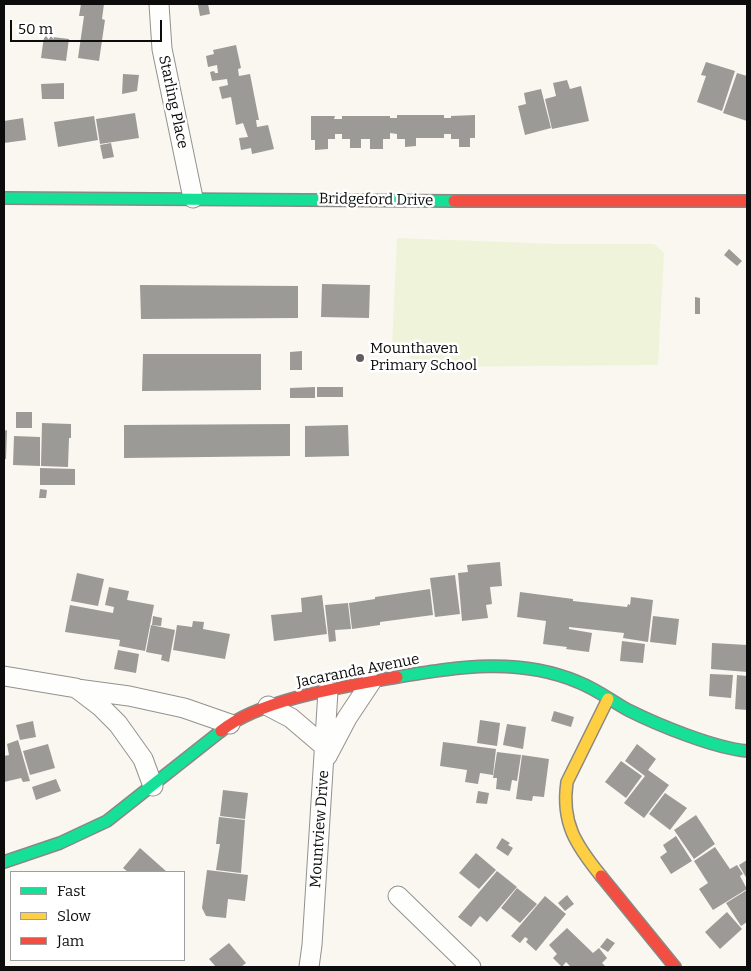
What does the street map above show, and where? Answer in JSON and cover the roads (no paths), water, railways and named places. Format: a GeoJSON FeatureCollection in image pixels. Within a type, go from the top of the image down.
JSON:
{"type":"FeatureCollection","features":[{"type":"Feature","properties":{"kind":"street","name":"Starling Place"},"geometry":{"type":"LineString","coordinates":[[159,4],[162,49],[193,198]]}},
{"type":"Feature","properties":{"kind":"street","name":"Bridgeford Drive"},"geometry":{"type":"LineString","coordinates":[[4,198],[515,202],[747,201]]}},
{"type":"Feature","properties":{"kind":"street","name":"Jacaranda Avenue"},"geometry":{"type":"LineString","coordinates":[[4,862],[60,843],[108,821],[230,724],[268,706],[328,690],[459,667],[517,666],[552,673],[579,682],[631,711],[687,735],[735,750],[747,751]]}},
{"type":"Feature","properties":{"kind":"street"},"geometry":{"type":"LineString","coordinates":[[4,676],[129,696],[184,708],[230,724]]}},
{"type":"Feature","properties":{"kind":"street"},"geometry":{"type":"LineString","coordinates":[[268,706],[292,718],[324,754],[371,682]]}},
{"type":"Feature","properties":{"kind":"street"},"geometry":{"type":"LineString","coordinates":[[76,688],[101,707],[118,724],[143,759],[153,786]]}},
{"type":"Feature","properties":{"kind":"street","name":"Mountview Drive"},"geometry":{"type":"LineString","coordinates":[[309,967],[312,946],[328,690]]}},
{"type":"Feature","properties":{"kind":"street"},"geometry":{"type":"LineString","coordinates":[[608,699],[567,782],[564,796],[567,820],[575,842],[582,853],[675,967]]}},
{"type":"Feature","properties":{"kind":"street"},"geometry":{"type":"LineString","coordinates":[[398,896],[471,967]]}},
{"type":"Feature","properties":{"kind":"place","name":"Mounthaven Primary School"},"geometry":{"type":"Point","coordinates":[360,358]}}]}
